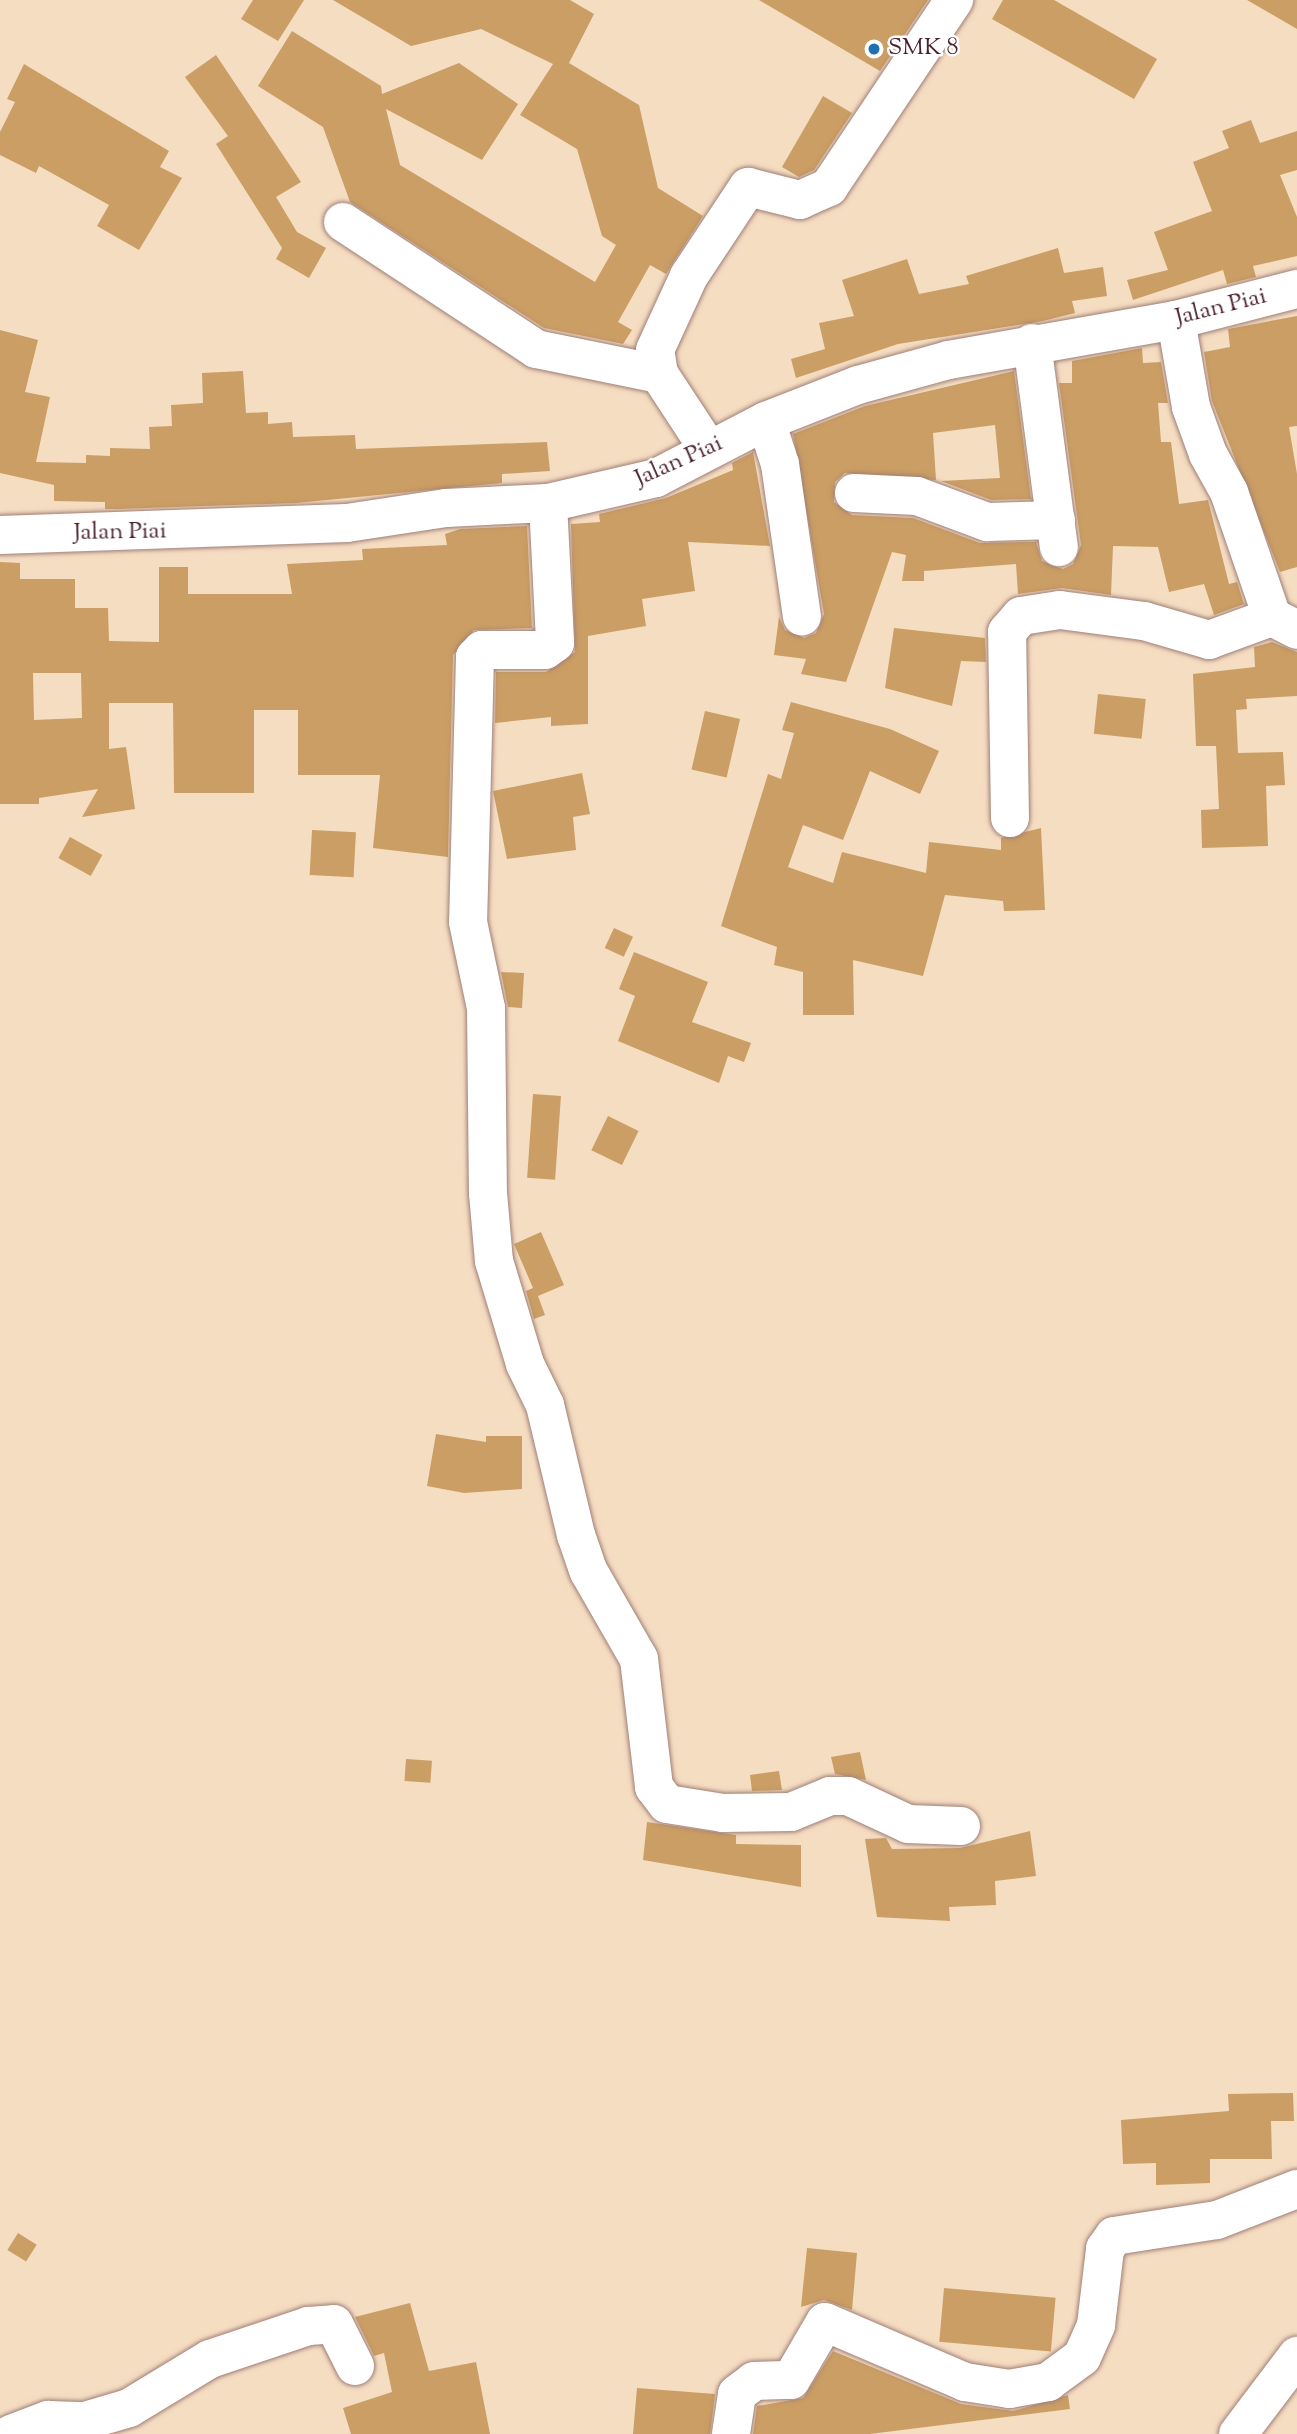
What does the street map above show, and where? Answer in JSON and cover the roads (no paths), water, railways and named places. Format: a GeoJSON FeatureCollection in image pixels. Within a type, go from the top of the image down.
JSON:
{"type":"FeatureCollection","features":[{"type":"Feature","properties":{"kind":"street"},"geometry":{"type":"LineString","coordinates":[[709,450],[659,374],[655,350],[689,276],[748,187],[800,200],[829,187],[954,0]]}},
{"type":"Feature","properties":{"kind":"street"},"geometry":{"type":"LineString","coordinates":[[343,222],[537,349],[659,374]]}},
{"type":"Feature","properties":{"kind":"street","name":"Jalan Piai"},"geometry":{"type":"LineString","coordinates":[[0,535],[347,523],[446,508],[548,503],[656,478],[766,421],[858,385],[1032,343],[1175,320],[1297,289]]}},
{"type":"Feature","properties":{"kind":"street"},"geometry":{"type":"LineString","coordinates":[[1010,818],[1007,632],[1021,616],[1060,610],[1144,621],[1209,640],[1284,623],[1191,407],[1175,320]]}},
{"type":"Feature","properties":{"kind":"street"},"geometry":{"type":"LineString","coordinates":[[854,493],[917,496],[987,522],[1058,533],[1032,343]]}},
{"type":"Feature","properties":{"kind":"street"},"geometry":{"type":"LineString","coordinates":[[766,421],[782,475],[802,616]]}},
{"type":"Feature","properties":{"kind":"street"},"geometry":{"type":"LineString","coordinates":[[548,503],[555,643],[545,650],[482,650],[475,657],[468,922],[486,1008],[494,1261],[545,1405],[585,1560],[639,1659],[654,1787],[667,1804],[723,1813],[791,1812],[830,1796],[848,1796],[908,1824],[961,1826]]}},
{"type":"Feature","properties":{"kind":"street"},"geometry":{"type":"LineString","coordinates":[[732,2434],[737,2394],[754,2381],[791,2380],[825,2322],[965,2382],[1009,2389],[1048,2382],[1082,2357],[1091,2336],[1104,2249],[1114,2236],[1217,2220],[1297,2189]]}},
{"type":"Feature","properties":{"kind":"street"},"geometry":{"type":"LineString","coordinates":[[11,2434],[48,2420],[85,2421],[129,2408],[210,2360],[308,2326],[334,2324],[355,2366]]}},
{"type":"Feature","properties":{"kind":"street"},"geometry":{"type":"LineString","coordinates":[[1238,2434],[1297,2356]]}},
{"type":"Feature","properties":{"kind":"place","name":"SMK 8"},"geometry":{"type":"Point","coordinates":[874,49]}}]}
